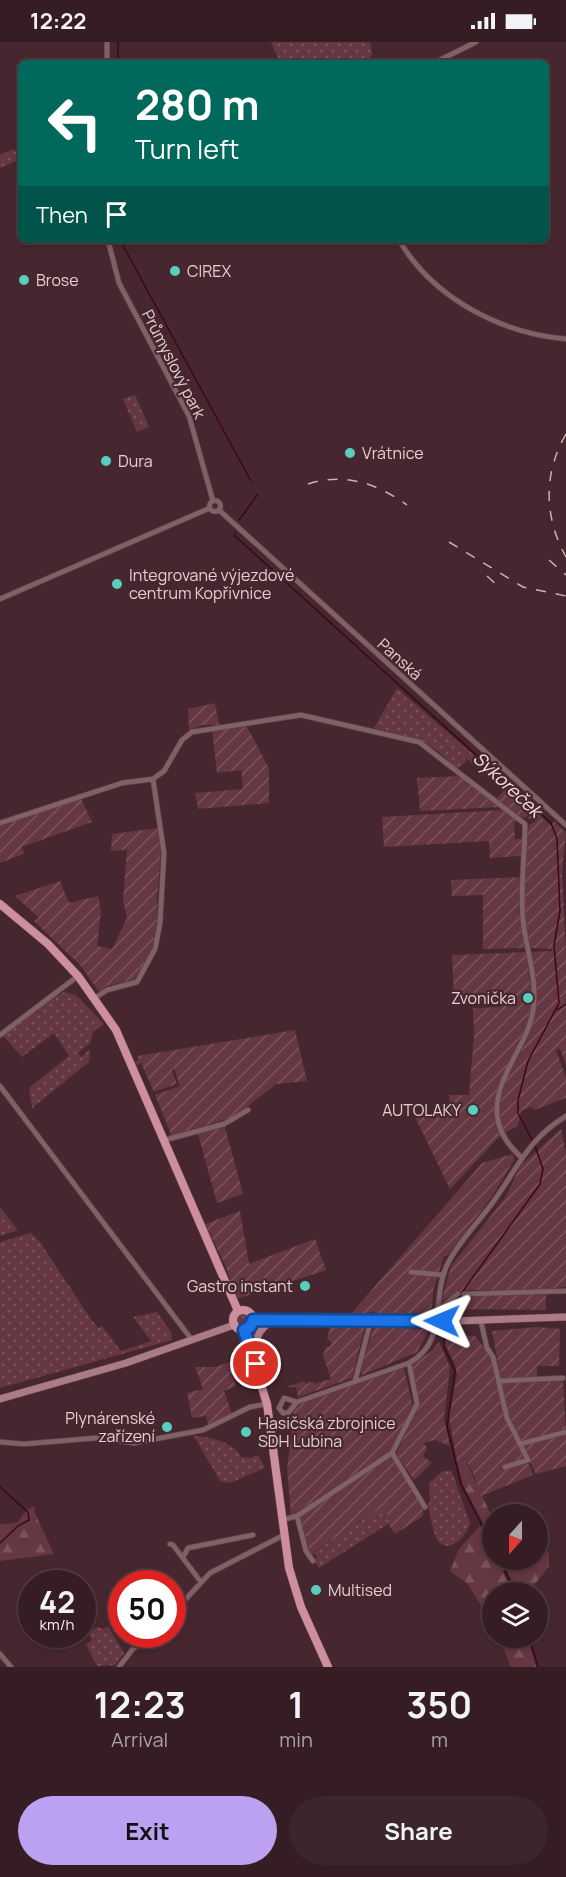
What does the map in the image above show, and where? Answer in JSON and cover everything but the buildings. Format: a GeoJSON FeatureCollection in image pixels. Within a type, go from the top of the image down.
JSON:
{"type":"FeatureCollection","features":[{"type":"Feature","properties":{"kind":"main road"},"geometry":{"type":"LineString","coordinates":[[0,904],[48,944],[78,976],[95,998],[124,1047],[238,1311]]}},
{"type":"Feature","properties":{"kind":"main road"},"geometry":{"type":"LineString","coordinates":[[238,1311],[247,1311],[253,1320]]}},
{"type":"Feature","properties":{"kind":"main road"},"geometry":{"type":"LineString","coordinates":[[238,1311],[233,1318],[234,1324],[244,1330],[267,1404],[284,1535],[295,1588],[328,1667]]}},
{"type":"Feature","properties":{"kind":"main road"},"geometry":{"type":"LineString","coordinates":[[253,1320],[481,1322],[566,1317]]}},
{"type":"Feature","properties":{"kind":"main road"},"geometry":{"type":"LineString","coordinates":[[244,1330],[250,1327],[253,1320]]}},
{"type":"Feature","properties":{"kind":"main road"},"geometry":{"type":"LineString","coordinates":[[256,1364],[257,1336],[261,1328],[274,1320]]}},
{"type":"Feature","properties":{"kind":"main road"},"geometry":{"type":"LineString","coordinates":[[0,1399],[107,1368],[234,1324]]}},
{"type":"Feature","properties":{"kind":"street"},"geometry":{"type":"LineString","coordinates":[[106,58],[107,42]]}},
{"type":"Feature","properties":{"kind":"street"},"geometry":{"type":"LineString","coordinates":[[440,60],[476,42]]}},
{"type":"Feature","properties":{"kind":"street","name":"Průmyslový park"},"geometry":{"type":"LineString","coordinates":[[109,243],[119,284],[189,416],[213,501],[219,502],[219,510]]}},
{"type":"Feature","properties":{"kind":"street"},"geometry":{"type":"LineString","coordinates":[[401,243],[423,271],[448,294],[469,308],[508,327],[566,339]]}},
{"type":"Feature","properties":{"kind":"street"},"geometry":{"type":"LineString","coordinates":[[0,599],[210,508],[213,501]]}},
{"type":"Feature","properties":{"kind":"street"},"geometry":{"type":"LineString","coordinates":[[210,508],[214,511],[219,510]]}},
{"type":"Feature","properties":{"kind":"street","name":"Panská"},"geometry":{"type":"LineString","coordinates":[[219,510],[566,825]]}},
{"type":"Feature","properties":{"kind":"street"},"geometry":{"type":"LineString","coordinates":[[0,823],[122,783],[153,779],[164,771],[182,740],[192,732],[309,716],[419,742],[523,821],[525,826],[522,908],[532,969],[534,1001],[525,1038],[499,1095],[497,1115],[505,1140],[521,1157]]}},
{"type":"Feature","properties":{"kind":"street"},"geometry":{"type":"LineString","coordinates":[[95,998],[107,990],[137,982],[156,949],[164,853],[153,779]]}},
{"type":"Feature","properties":{"kind":"street"},"geometry":{"type":"LineString","coordinates":[[0,1035],[78,976]]}},
{"type":"Feature","properties":{"kind":"street"},"geometry":{"type":"LineString","coordinates":[[0,1086],[192,1340]]}},
{"type":"Feature","properties":{"kind":"street"},"geometry":{"type":"LineString","coordinates":[[165,1140],[224,1124],[248,1110]]}},
{"type":"Feature","properties":{"kind":"street"},"geometry":{"type":"LineString","coordinates":[[297,1402],[409,1363],[424,1353],[436,1328],[443,1275],[453,1255],[494,1201],[529,1146],[566,1116]]}},
{"type":"Feature","properties":{"kind":"street"},"geometry":{"type":"LineString","coordinates":[[411,1272],[443,1275]]}},
{"type":"Feature","properties":{"kind":"street"},"geometry":{"type":"LineString","coordinates":[[438,1310],[461,1294],[566,1291]]}},
{"type":"Feature","properties":{"kind":"street"},"geometry":{"type":"LineString","coordinates":[[355,1382],[371,1320]]}},
{"type":"Feature","properties":{"kind":"street"},"geometry":{"type":"LineString","coordinates":[[481,1322],[499,1381],[507,1418],[528,1460],[505,1467]]}},
{"type":"Feature","properties":{"kind":"street"},"geometry":{"type":"LineString","coordinates":[[282,1520],[297,1516],[392,1453],[417,1404],[409,1363]]}},
{"type":"Feature","properties":{"kind":"street"},"geometry":{"type":"LineString","coordinates":[[499,1381],[563,1378]]}},
{"type":"Feature","properties":{"kind":"street"},"geometry":{"type":"LineString","coordinates":[[0,1442],[24,1444],[101,1438],[134,1443],[203,1430],[250,1407],[267,1404]]}},
{"type":"Feature","properties":{"kind":"street"},"geometry":{"type":"LineString","coordinates":[[520,1444],[566,1432]]}},
{"type":"Feature","properties":{"kind":"street"},"geometry":{"type":"LineString","coordinates":[[392,1453],[425,1507]]}},
{"type":"Feature","properties":{"kind":"street"},"geometry":{"type":"LineString","coordinates":[[297,1516],[306,1551],[313,1561]]}},
{"type":"Feature","properties":{"kind":"street"},"geometry":{"type":"LineString","coordinates":[[183,1557],[188,1548],[253,1535]]}},
{"type":"Feature","properties":{"kind":"street"},"geometry":{"type":"LineString","coordinates":[[186,1599],[210,1573],[284,1535]]}},
{"type":"Feature","properties":{"kind":"street"},"geometry":{"type":"LineString","coordinates":[[170,1544],[183,1557],[201,1582]]}},
{"type":"Feature","properties":{"kind":"street"},"geometry":{"type":"LineString","coordinates":[[119,1667],[137,1648]]}},
{"type":"Feature","properties":{"kind":"street"},"geometry":{"type":"LineString","coordinates":[[0,1654],[11,1667]]}},
{"type":"Feature","properties":{"kind":"green space"},"geometry":{"type":"Polygon","coordinates":[[[271,42],[370,42],[372,54],[369,60],[279,60],[271,42]]]}},
{"type":"Feature","properties":{"kind":"green space"},"geometry":{"type":"Polygon","coordinates":[[[14,149],[18,155],[18,160],[0,168],[0,155],[14,149]]]}},
{"type":"Feature","properties":{"kind":"green space"},"geometry":{"type":"Polygon","coordinates":[[[135,395],[149,427],[137,432],[123,399],[135,395]]]}},
{"type":"Feature","properties":{"kind":"green space"},"geometry":{"type":"Polygon","coordinates":[[[397,688],[480,763],[476,766],[464,757],[466,762],[457,769],[438,751],[419,740],[374,728],[397,688]]]}},
{"type":"Feature","properties":{"kind":"green space"},"geometry":{"type":"Polygon","coordinates":[[[215,703],[219,725],[202,725],[189,731],[188,709],[215,703]]]}},
{"type":"Feature","properties":{"kind":"green space"},"geometry":{"type":"Polygon","coordinates":[[[247,727],[269,768],[269,803],[198,809],[195,793],[243,789],[241,770],[217,773],[212,729],[247,727]]]}},
{"type":"Feature","properties":{"kind":"green space"},"geometry":{"type":"Polygon","coordinates":[[[460,776],[500,807],[420,811],[417,778],[460,776]]]}},
{"type":"Feature","properties":{"kind":"green space"},"geometry":{"type":"Polygon","coordinates":[[[508,786],[532,808],[526,818],[519,816],[496,799],[508,786]]]}},
{"type":"Feature","properties":{"kind":"green space"},"geometry":{"type":"Polygon","coordinates":[[[81,798],[92,822],[22,847],[24,854],[0,863],[0,826],[81,798]]]}},
{"type":"Feature","properties":{"kind":"green space"},"geometry":{"type":"Polygon","coordinates":[[[505,810],[517,820],[514,824],[515,839],[522,839],[521,856],[490,858],[489,841],[384,847],[382,817],[505,810]]]}},
{"type":"Feature","properties":{"kind":"green space"},"geometry":{"type":"Polygon","coordinates":[[[534,810],[550,825],[555,822],[566,833],[562,872],[566,951],[566,1065],[560,1049],[556,1050],[566,1078],[566,1098],[534,1110],[531,1107],[521,1111],[518,1126],[504,1133],[500,1115],[501,1099],[505,1084],[531,1028],[534,1012],[530,952],[552,951],[552,949],[530,948],[525,929],[523,892],[526,839],[529,825],[536,821],[528,818],[534,810]]]}},
{"type":"Feature","properties":{"kind":"green space"},"geometry":{"type":"Polygon","coordinates":[[[158,828],[161,852],[157,899],[158,919],[151,952],[134,980],[106,986],[99,992],[81,966],[34,921],[39,918],[15,896],[60,881],[69,903],[98,896],[101,911],[97,946],[112,949],[127,918],[123,900],[127,850],[111,851],[112,834],[158,828]]]}},
{"type":"Feature","properties":{"kind":"green space"},"geometry":{"type":"Polygon","coordinates":[[[520,877],[519,912],[526,948],[483,949],[483,895],[452,896],[451,880],[520,877]]]}},
{"type":"Feature","properties":{"kind":"green space"},"geometry":{"type":"Polygon","coordinates":[[[526,952],[532,996],[527,997],[528,1001],[533,1003],[524,1035],[498,1094],[496,1107],[500,1136],[450,1189],[414,1115],[451,1115],[449,1095],[469,1095],[474,1036],[473,1008],[500,1007],[501,1004],[514,1004],[516,1000],[454,1002],[452,955],[526,952]]]}},
{"type":"Feature","properties":{"kind":"green space"},"geometry":{"type":"Polygon","coordinates":[[[64,992],[76,995],[104,1024],[93,1032],[90,1043],[78,1053],[81,1057],[90,1049],[89,1062],[32,1108],[29,1088],[69,1056],[54,1033],[22,1057],[3,1036],[32,1012],[38,1012],[39,1007],[64,992]]]}},
{"type":"Feature","properties":{"kind":"green space"},"geometry":{"type":"Polygon","coordinates":[[[295,1030],[307,1081],[276,1084],[234,1117],[167,1137],[171,1134],[155,1095],[180,1086],[174,1068],[172,1071],[177,1084],[154,1092],[141,1063],[137,1065],[135,1062],[139,1060],[137,1056],[295,1030]]]}},
{"type":"Feature","properties":{"kind":"green space"},"geometry":{"type":"Polygon","coordinates":[[[225,1127],[243,1194],[217,1203],[198,1134],[225,1127]]]}},
{"type":"Feature","properties":{"kind":"green space"},"geometry":{"type":"Polygon","coordinates":[[[561,1129],[566,1153],[566,1287],[540,1290],[466,1290],[455,1293],[441,1303],[451,1266],[505,1198],[521,1165],[561,1129]]]}},
{"type":"Feature","properties":{"kind":"green space"},"geometry":{"type":"Polygon","coordinates":[[[513,1154],[514,1160],[493,1195],[447,1256],[444,1256],[433,1291],[432,1313],[376,1314],[374,1311],[368,1314],[351,1314],[482,1163],[513,1154]]]}},
{"type":"Feature","properties":{"kind":"green space"},"geometry":{"type":"Polygon","coordinates":[[[0,1207],[18,1230],[0,1236],[0,1207]]]}},
{"type":"Feature","properties":{"kind":"green space"},"geometry":{"type":"Polygon","coordinates":[[[240,1211],[249,1264],[315,1239],[326,1270],[237,1299],[226,1267],[205,1224],[240,1211]]]}},
{"type":"Feature","properties":{"kind":"green space"},"geometry":{"type":"Polygon","coordinates":[[[31,1233],[40,1242],[98,1328],[102,1326],[121,1351],[151,1341],[133,1317],[157,1312],[171,1332],[172,1340],[0,1388],[0,1242],[31,1233]]]}},
{"type":"Feature","properties":{"kind":"green space"},"geometry":{"type":"Polygon","coordinates":[[[546,1295],[546,1310],[454,1309],[462,1296],[546,1295]]]}},
{"type":"Feature","properties":{"kind":"green space"},"geometry":{"type":"Polygon","coordinates":[[[243,1313],[248,1315],[250,1320],[248,1325],[243,1327],[238,1325],[236,1320],[238,1315],[243,1313]]]}},
{"type":"Feature","properties":{"kind":"green space"},"geometry":{"type":"Polygon","coordinates":[[[330,1326],[365,1326],[352,1378],[298,1397],[296,1387],[287,1387],[304,1381],[306,1384],[313,1381],[314,1384],[331,1379],[323,1355],[326,1347],[331,1346],[331,1341],[327,1340],[330,1326]]]}},
{"type":"Feature","properties":{"kind":"green space"},"geometry":{"type":"Polygon","coordinates":[[[374,1326],[429,1330],[417,1352],[362,1375],[360,1371],[374,1326]]]}},
{"type":"Feature","properties":{"kind":"green space"},"geometry":{"type":"Polygon","coordinates":[[[537,1327],[560,1329],[559,1366],[537,1366],[537,1378],[501,1379],[492,1331],[537,1327]]]}},
{"type":"Feature","properties":{"kind":"green space"},"geometry":{"type":"Polygon","coordinates":[[[446,1334],[475,1336],[493,1359],[507,1419],[524,1459],[497,1470],[524,1463],[529,1464],[533,1475],[481,1496],[474,1475],[463,1455],[457,1462],[449,1417],[457,1375],[455,1364],[445,1344],[446,1334]]]}},
{"type":"Feature","properties":{"kind":"green space"},"geometry":{"type":"Polygon","coordinates":[[[439,1342],[450,1367],[444,1418],[450,1446],[435,1440],[424,1443],[427,1448],[423,1456],[432,1463],[414,1480],[396,1454],[418,1406],[411,1365],[432,1351],[439,1342]]]}},
{"type":"Feature","properties":{"kind":"green space"},"geometry":{"type":"Polygon","coordinates":[[[240,1359],[243,1369],[232,1374],[236,1386],[224,1391],[232,1414],[208,1424],[206,1416],[192,1418],[187,1393],[203,1389],[195,1367],[215,1367],[240,1359]]]}},
{"type":"Feature","properties":{"kind":"green space"},"geometry":{"type":"Polygon","coordinates":[[[404,1368],[413,1407],[393,1449],[291,1516],[287,1469],[294,1411],[300,1404],[404,1368]]]}},
{"type":"Feature","properties":{"kind":"green space"},"geometry":{"type":"Polygon","coordinates":[[[563,1379],[566,1431],[523,1442],[520,1440],[506,1408],[500,1382],[563,1379]]]}},
{"type":"Feature","properties":{"kind":"green space"},"geometry":{"type":"Polygon","coordinates":[[[566,1434],[566,1466],[536,1474],[522,1446],[566,1434]]]}},
{"type":"Feature","properties":{"kind":"green space"},"geometry":{"type":"Polygon","coordinates":[[[194,1436],[207,1437],[228,1444],[241,1457],[250,1458],[258,1455],[265,1468],[230,1483],[220,1481],[194,1436]]]}},
{"type":"Feature","properties":{"kind":"green space"},"geometry":{"type":"Polygon","coordinates":[[[463,1455],[486,1504],[482,1504],[482,1520],[463,1485],[457,1462],[463,1455]]]}},
{"type":"Feature","properties":{"kind":"green space"},"geometry":{"type":"Polygon","coordinates":[[[391,1457],[417,1492],[423,1508],[423,1516],[395,1534],[387,1522],[390,1520],[383,1507],[310,1554],[300,1516],[391,1457]]]}},
{"type":"Feature","properties":{"kind":"green space"},"geometry":{"type":"Polygon","coordinates":[[[443,1471],[452,1471],[470,1523],[462,1537],[449,1546],[437,1539],[428,1505],[430,1501],[429,1483],[443,1471]]]}},
{"type":"Feature","properties":{"kind":"green space"},"geometry":{"type":"Polygon","coordinates":[[[35,1506],[34,1511],[54,1554],[0,1561],[0,1524],[17,1523],[27,1510],[35,1506]]]}},
{"type":"Feature","properties":{"kind":"green space"},"geometry":{"type":"Polygon","coordinates":[[[383,1507],[391,1520],[388,1524],[319,1568],[314,1560],[317,1557],[315,1554],[309,1555],[383,1507]]]}},
{"type":"Feature","properties":{"kind":"green space"},"geometry":{"type":"Polygon","coordinates":[[[480,1526],[482,1530],[482,1570],[503,1570],[508,1582],[482,1582],[482,1607],[468,1584],[450,1571],[459,1549],[480,1526]]]}},
{"type":"Feature","properties":{"kind":"green space"},"geometry":{"type":"Polygon","coordinates":[[[507,1570],[546,1570],[537,1582],[513,1582],[507,1570]]]}},
{"type":"Feature","properties":{"kind":"green space"},"geometry":{"type":"Polygon","coordinates":[[[108,1626],[108,1648],[121,1648],[124,1653],[115,1665],[97,1666],[88,1648],[96,1648],[96,1628],[103,1629],[108,1626]]]}},
{"type":"Feature","properties":{"kind":"green space"},"geometry":{"type":"Polygon","coordinates":[[[503,1648],[531,1648],[536,1667],[511,1667],[503,1648]]]}},
{"type":"Feature","properties":{"kind":"waterway"},"geometry":{"type":"LineString","coordinates":[[118,42],[118,60]]}},
{"type":"Feature","properties":{"kind":"waterway"},"geometry":{"type":"LineString","coordinates":[[122,243],[251,481]]}},
{"type":"Feature","properties":{"kind":"waterway","name":"Sýkoreček"},"geometry":{"type":"LineString","coordinates":[[239,520],[258,494]]}},
{"type":"Feature","properties":{"kind":"waterway","name":"Sýkoreček"},"geometry":{"type":"LineString","coordinates":[[235,533],[235,536],[551,823],[557,839],[560,911],[554,945],[559,1003],[528,1061],[518,1100],[518,1113],[533,1142]]}},
{"type":"Feature","properties":{"kind":"waterway"},"geometry":{"type":"LineString","coordinates":[[557,1010],[566,1004]]}},
{"type":"Feature","properties":{"kind":"waterway","name":"Sýkoreček"},"geometry":{"type":"LineString","coordinates":[[447,1317],[450,1309],[540,1184],[543,1169],[535,1146]]}},
{"type":"Feature","properties":{"kind":"waterway","name":"Sýkoreček"},"geometry":{"type":"LineString","coordinates":[[445,1325],[444,1347],[455,1371],[447,1426],[461,1484],[482,1525]]}},
{"type":"Feature","properties":{"kind":"waterway"},"geometry":{"type":"LineString","coordinates":[[0,1487],[28,1512],[29,1520],[18,1526],[0,1543]]}},
{"type":"Feature","properties":{"kind":"waterway","name":"Sýkoreček"},"geometry":{"type":"LineString","coordinates":[[505,1570],[510,1582]]}},
{"type":"Feature","properties":{"kind":"waterway","name":"Sýkoreček"},"geometry":{"type":"LineString","coordinates":[[532,1648],[538,1667]]}},
{"type":"Feature","properties":{"kind":"railway"},"geometry":{"type":"LineString","coordinates":[[566,434],[553,464],[549,496],[553,527],[566,557]]}},
{"type":"Feature","properties":{"kind":"railway"},"geometry":{"type":"LineString","coordinates":[[308,484],[335,479],[360,482],[384,491],[407,505]]}},
{"type":"Feature","properties":{"kind":"railway"},"geometry":{"type":"LineString","coordinates":[[449,542],[523,587],[566,596]]}},
{"type":"Feature","properties":{"kind":"railway"},"geometry":{"type":"LineString","coordinates":[[549,560],[566,575]]}},
{"type":"Feature","properties":{"kind":"railway"},"geometry":{"type":"LineString","coordinates":[[487,576],[500,588]]}},
{"type":"Feature","properties":{"kind":"place","name":"CIREX"},"geometry":{"type":"Point","coordinates":[175,271]}},
{"type":"Feature","properties":{"kind":"place","name":"Brose"},"geometry":{"type":"Point","coordinates":[24,280]}},
{"type":"Feature","properties":{"kind":"place","name":"Vrátnice"},"geometry":{"type":"Point","coordinates":[350,453]}},
{"type":"Feature","properties":{"kind":"place","name":"Dura"},"geometry":{"type":"Point","coordinates":[106,461]}},
{"type":"Feature","properties":{"kind":"place","name":"Integrované výjezdové centrum Kopřivnice"},"geometry":{"type":"Point","coordinates":[117,584]}},
{"type":"Feature","properties":{"kind":"place","name":"Zvonička"},"geometry":{"type":"Point","coordinates":[528,998]}},
{"type":"Feature","properties":{"kind":"place","name":"AUTOLAKY"},"geometry":{"type":"Point","coordinates":[473,1110]}},
{"type":"Feature","properties":{"kind":"place","name":"Gastro instant"},"geometry":{"type":"Point","coordinates":[305,1286]}},
{"type":"Feature","properties":{"kind":"place","name":"Plynárenské zařízení"},"geometry":{"type":"Point","coordinates":[167,1427]}},
{"type":"Feature","properties":{"kind":"place","name":"Hasičská zbrojnice SDH Lubina"},"geometry":{"type":"Point","coordinates":[246,1432]}},
{"type":"Feature","properties":{"kind":"place","name":"Multised"},"geometry":{"type":"Point","coordinates":[316,1590]}},
{"type":"Feature","properties":{"kind":"route"},"geometry":{"type":"LineString","coordinates":[[256,1364],[244,1330],[250,1327],[253,1320],[442,1321]]}}]}
